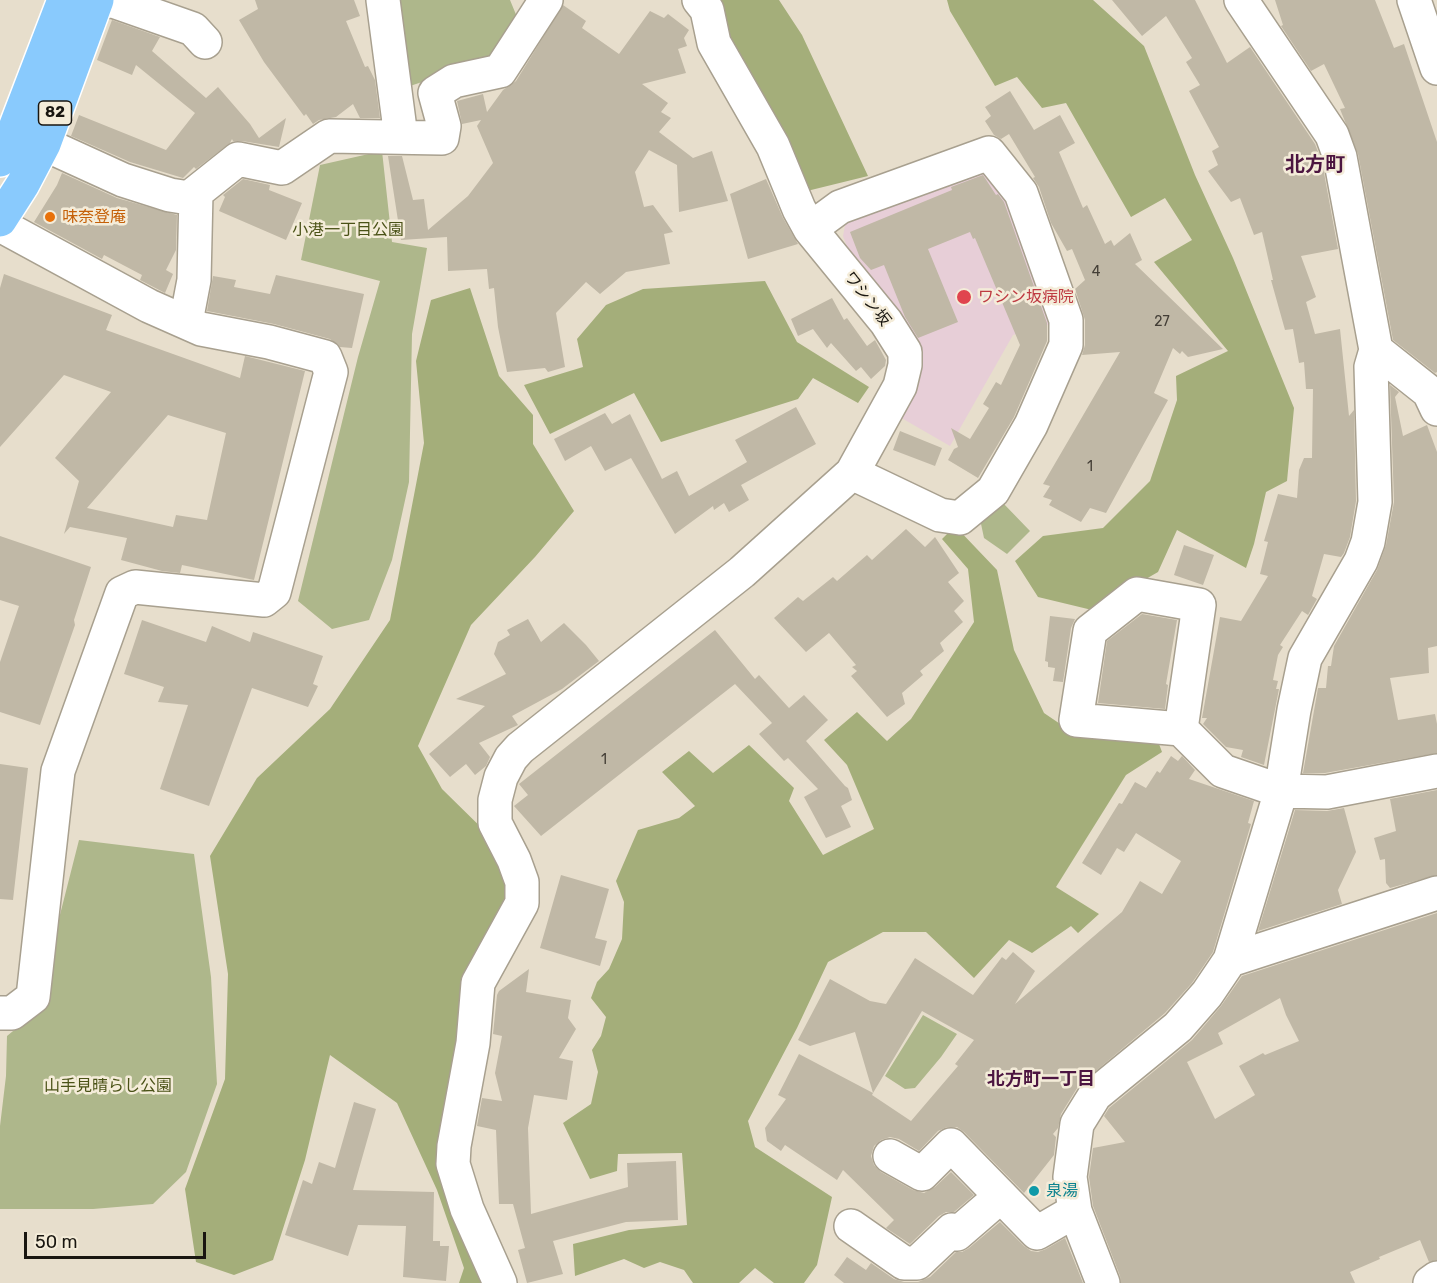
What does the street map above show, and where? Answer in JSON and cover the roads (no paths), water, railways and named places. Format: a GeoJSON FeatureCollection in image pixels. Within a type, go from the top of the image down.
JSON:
{"type":"FeatureCollection","features":[{"type":"Feature","properties":{"kind":"main road","name":"82"},"geometry":{"type":"LineString","coordinates":[[0,160],[10,141],[64,0]]}},
{"type":"Feature","properties":{"kind":"main road","name":"82"},"geometry":{"type":"LineString","coordinates":[[0,220],[23,184],[44,144],[96,1]]}},
{"type":"Feature","properties":{"kind":"street"},"geometry":{"type":"LineString","coordinates":[[383,0],[401,137]]}},
{"type":"Feature","properties":{"kind":"street"},"geometry":{"type":"LineString","coordinates":[[44,144],[123,180],[171,195],[189,198],[238,159],[282,168],[329,136],[442,138],[444,126],[435,93],[454,81],[500,71],[546,0]]}},
{"type":"Feature","properties":{"kind":"street","name":"ワシン坂"},"geometry":{"type":"LineString","coordinates":[[500,1283],[467,1209],[453,1164],[454,1146],[473,1043],[478,982],[522,903],[522,882],[514,860],[495,823],[495,800],[501,777],[511,758],[520,748],[742,572],[852,473],[900,386],[905,365],[905,352],[886,322],[810,229],[799,209],[773,146],[714,43],[706,10],[699,0]]}},
{"type":"Feature","properties":{"kind":"street"},"geometry":{"type":"LineString","coordinates":[[1103,1283],[1075,1210],[1070,1178],[1077,1124],[1095,1095],[1178,1027],[1207,994],[1230,960],[1281,791],[1305,658],[1361,561],[1374,518],[1371,367],[1376,350],[1340,157],[1332,135],[1241,0]]}},
{"type":"Feature","properties":{"kind":"street"},"geometry":{"type":"LineString","coordinates":[[1414,0],[1437,68]]}},
{"type":"Feature","properties":{"kind":"street"},"geometry":{"type":"LineString","coordinates":[[96,1],[113,1],[193,29],[205,42]]}},
{"type":"Feature","properties":{"kind":"street"},"geometry":{"type":"LineString","coordinates":[[810,229],[840,207],[989,153],[1021,193],[1066,320],[1066,345],[1031,424],[993,491],[960,518],[940,515],[852,473]]}},
{"type":"Feature","properties":{"kind":"street"},"geometry":{"type":"LineString","coordinates":[[186,322],[194,280],[196,193]]}},
{"type":"Feature","properties":{"kind":"street"},"geometry":{"type":"LineString","coordinates":[[0,225],[149,306],[201,329],[269,342],[325,357],[331,372],[274,592],[264,600],[135,587],[122,593],[58,771],[33,998],[12,1013],[0,1013]]}},
{"type":"Feature","properties":{"kind":"street"},"geometry":{"type":"LineString","coordinates":[[1376,350],[1434,397]]}},
{"type":"Feature","properties":{"kind":"street"},"geometry":{"type":"LineString","coordinates":[[1181,729],[1199,605],[1137,594],[1090,631],[1076,720],[1181,729],[1223,771],[1281,791],[1327,792],[1437,771]]}},
{"type":"Feature","properties":{"kind":"street"},"geometry":{"type":"LineString","coordinates":[[1230,960],[1437,893]]}},
{"type":"Feature","properties":{"kind":"street"},"geometry":{"type":"LineString","coordinates":[[890,1156],[922,1174],[951,1145],[1037,1233],[1075,1210]]}},
{"type":"Feature","properties":{"kind":"street"},"geometry":{"type":"LineString","coordinates":[[851,1226],[904,1263],[917,1263],[952,1230],[957,1234],[1001,1196]]}},
{"type":"Feature","properties":{"kind":"street"},"geometry":{"type":"LineString","coordinates":[[1430,1283],[1437,1278]]}},
{"type":"Feature","properties":{"kind":"place","name":"味奈登庵"},"geometry":{"type":"Point","coordinates":[50,217]}},
{"type":"Feature","properties":{"kind":"place","name":"ワシン坂病院"},"geometry":{"type":"Point","coordinates":[964,297]}},
{"type":"Feature","properties":{"kind":"place","name":"泉湯"},"geometry":{"type":"Point","coordinates":[1034,1191]}},
{"type":"Feature","properties":{"kind":"district","name":"北方町"},"geometry":{"type":"Point","coordinates":[1315,165]}},
{"type":"Feature","properties":{"kind":"district","name":"北方町一丁目"},"geometry":{"type":"Point","coordinates":[1041,1080]}},
{"type":"Feature","properties":{"kind":"park label","name":"小港一丁目公園"},"geometry":{"type":"Point","coordinates":[348,230]}},
{"type":"Feature","properties":{"kind":"park label","name":"山手見晴らし公園"},"geometry":{"type":"Point","coordinates":[108,1086]}}]}
